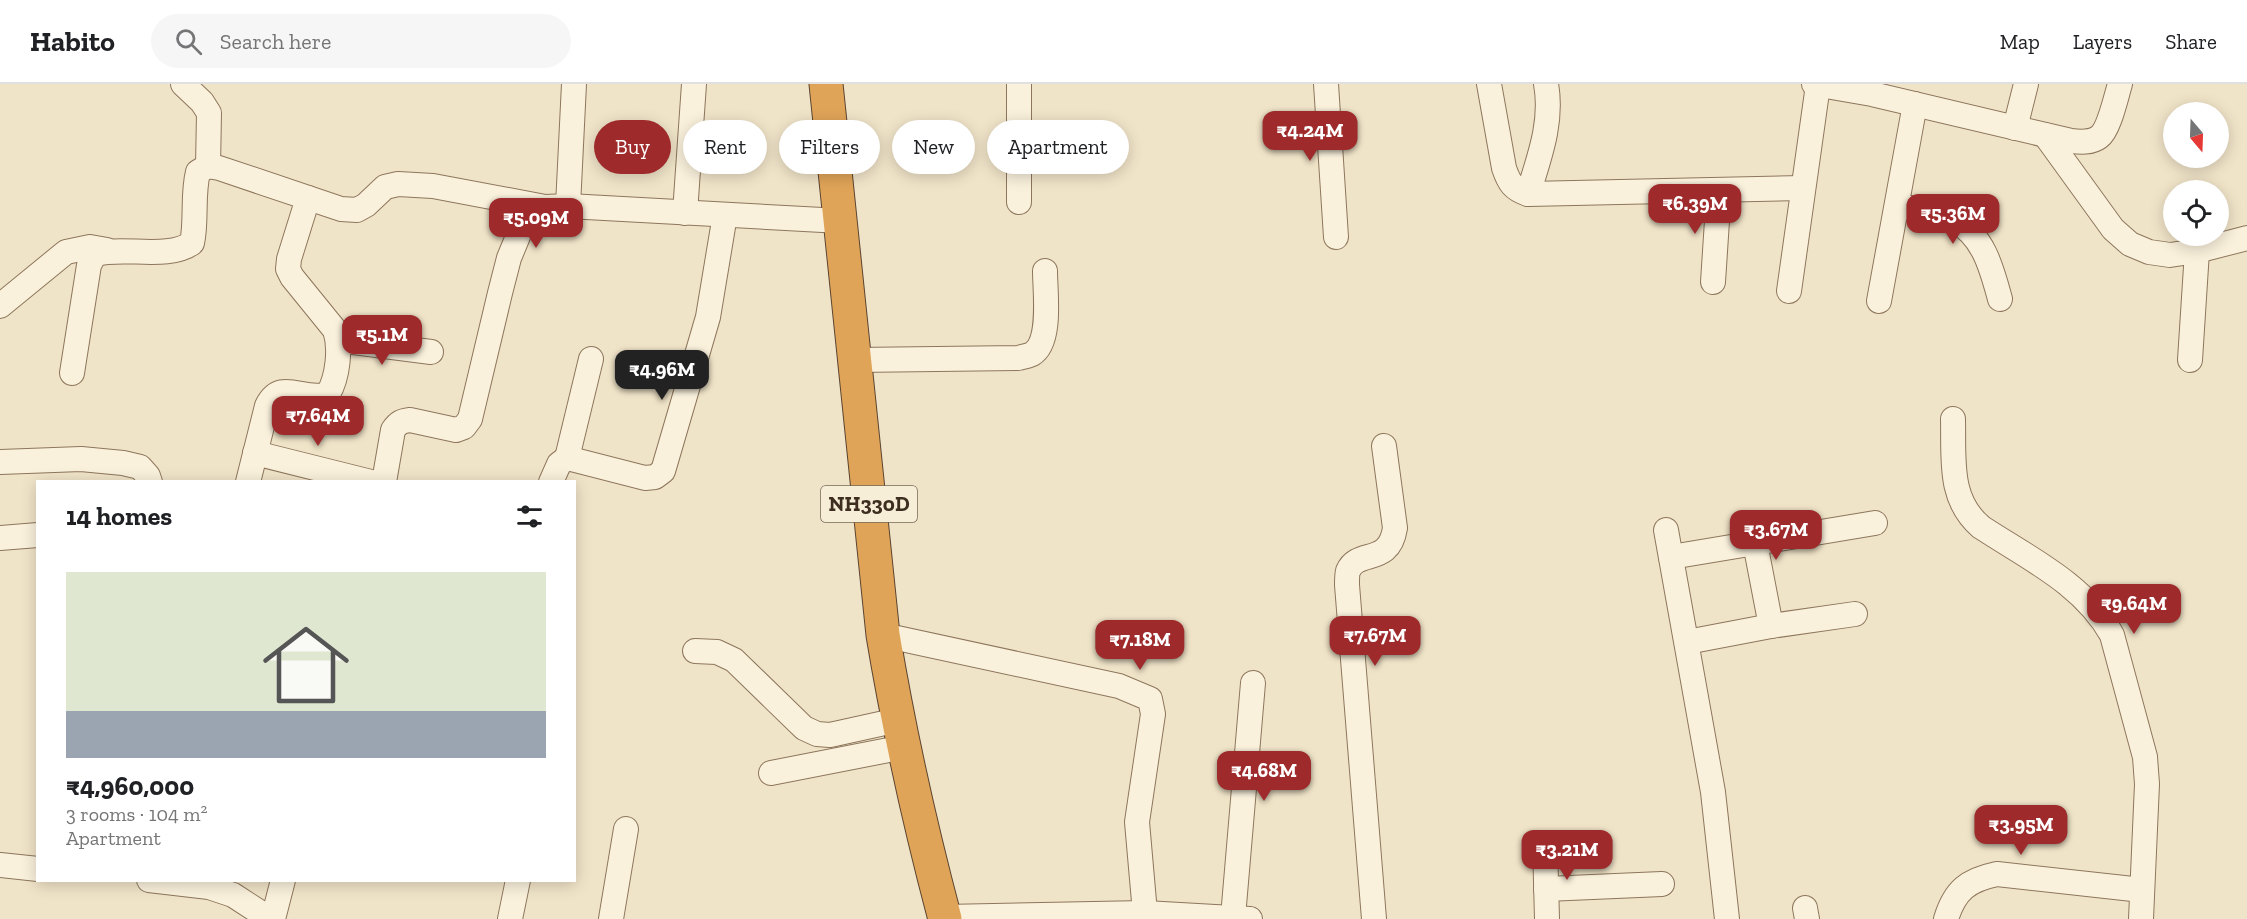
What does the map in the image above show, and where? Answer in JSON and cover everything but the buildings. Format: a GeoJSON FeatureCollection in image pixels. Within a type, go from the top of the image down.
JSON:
{"type":"FeatureCollection","features":[{"type":"Feature","properties":{"kind":"highway","name":"NH330D"},"geometry":{"type":"LineString","coordinates":[[826,84],[883,635],[922,832],[945,918]]}},
{"type":"Feature","properties":{"kind":"street"},"geometry":{"type":"LineString","coordinates":[[183,84],[202,102],[209,113],[208,166]]}},
{"type":"Feature","properties":{"kind":"street"},"geometry":{"type":"LineString","coordinates":[[557,206],[574,84]]}},
{"type":"Feature","properties":{"kind":"street"},"geometry":{"type":"LineString","coordinates":[[685,213],[694,84]]}},
{"type":"Feature","properties":{"kind":"street"},"geometry":{"type":"LineString","coordinates":[[1019,84],[1019,202]]}},
{"type":"Feature","properties":{"kind":"street"},"geometry":{"type":"LineString","coordinates":[[1326,84],[1336,237]]}},
{"type":"Feature","properties":{"kind":"street"},"geometry":{"type":"LineString","coordinates":[[1489,84],[1508,181],[1516,190],[1528,194],[1803,188]]}},
{"type":"Feature","properties":{"kind":"street"},"geometry":{"type":"LineString","coordinates":[[1528,194],[1548,123],[1549,101],[1546,84]]}},
{"type":"Feature","properties":{"kind":"street"},"geometry":{"type":"LineString","coordinates":[[1789,291],[1816,84],[1915,104],[2071,141],[2088,142],[2100,137],[2107,124],[2120,84]]}},
{"type":"Feature","properties":{"kind":"street"},"geometry":{"type":"LineString","coordinates":[[2015,128],[2026,84]]}},
{"type":"Feature","properties":{"kind":"street"},"geometry":{"type":"LineString","coordinates":[[1880,301],[1915,104]]}},
{"type":"Feature","properties":{"kind":"street"},"geometry":{"type":"LineString","coordinates":[[2045,135],[2113,229],[2130,244],[2149,252],[2170,255],[2197,251],[2247,238]]}},
{"type":"Feature","properties":{"kind":"street"},"geometry":{"type":"LineString","coordinates":[[0,306],[66,252],[90,247],[107,250],[169,251],[184,249],[192,243],[194,232],[194,188],[198,172],[208,166],[341,209],[357,210],[366,205],[384,187],[410,185],[433,186],[557,206],[841,221]]}},
{"type":"Feature","properties":{"kind":"street"},"geometry":{"type":"LineString","coordinates":[[1713,282],[1719,190]]}},
{"type":"Feature","properties":{"kind":"street"},"geometry":{"type":"LineString","coordinates":[[248,480],[267,406],[272,396],[279,392],[320,397],[328,394],[332,387],[338,352],[335,330],[292,278],[288,269],[308,198]]}},
{"type":"Feature","properties":{"kind":"street"},"geometry":{"type":"LineString","coordinates":[[1897,205],[1953,220],[1967,229],[1990,264],[2000,299]]}},
{"type":"Feature","properties":{"kind":"street"},"geometry":{"type":"LineString","coordinates":[[384,480],[393,430],[397,424],[410,420],[456,430],[464,427],[470,419],[509,258],[521,230],[533,215],[557,206]]}},
{"type":"Feature","properties":{"kind":"street"},"geometry":{"type":"LineString","coordinates":[[567,458],[645,478],[655,477],[663,471],[708,317],[725,215]]}},
{"type":"Feature","properties":{"kind":"street"},"geometry":{"type":"LineString","coordinates":[[72,373],[89,265],[95,254],[107,250]]}},
{"type":"Feature","properties":{"kind":"street"},"geometry":{"type":"LineString","coordinates":[[2190,360],[2197,251]]}},
{"type":"Feature","properties":{"kind":"street"},"geometry":{"type":"LineString","coordinates":[[855,360],[1018,358],[1031,354],[1041,346],[1045,330],[1045,272]]}},
{"type":"Feature","properties":{"kind":"street"},"geometry":{"type":"LineString","coordinates":[[338,340],[431,352]]}},
{"type":"Feature","properties":{"kind":"street"},"geometry":{"type":"LineString","coordinates":[[552,480],[559,464],[567,458],[591,359]]}},
{"type":"Feature","properties":{"kind":"street"},"geometry":{"type":"LineString","coordinates":[[1953,419],[1956,483],[1960,503],[1968,516],[1980,527],[2068,583],[2102,617],[2112,635],[2145,757],[2147,784],[2141,919]]}},
{"type":"Feature","properties":{"kind":"street"},"geometry":{"type":"LineString","coordinates":[[1374,919],[1347,585],[1348,571],[1355,562],[1384,552],[1393,541],[1395,528],[1384,446]]}},
{"type":"Feature","properties":{"kind":"street"},"geometry":{"type":"LineString","coordinates":[[255,453],[363,480]]}},
{"type":"Feature","properties":{"kind":"street"},"geometry":{"type":"LineString","coordinates":[[0,462],[81,459],[123,463],[140,467],[149,480]]}},
{"type":"Feature","properties":{"kind":"street"},"geometry":{"type":"LineString","coordinates":[[1671,557],[1875,524]]}},
{"type":"Feature","properties":{"kind":"street"},"geometry":{"type":"LineString","coordinates":[[1666,530],[1713,792],[1727,919]]}},
{"type":"Feature","properties":{"kind":"street"},"geometry":{"type":"LineString","coordinates":[[0,538],[36,535]]}},
{"type":"Feature","properties":{"kind":"street"},"geometry":{"type":"LineString","coordinates":[[1755,543],[1772,626]]}},
{"type":"Feature","properties":{"kind":"street"},"geometry":{"type":"LineString","coordinates":[[1687,642],[1772,626],[1855,614]]}},
{"type":"Feature","properties":{"kind":"street"},"geometry":{"type":"LineString","coordinates":[[883,635],[1119,686],[1150,699],[1153,714],[1137,822],[1145,913]]}},
{"type":"Feature","properties":{"kind":"street"},"geometry":{"type":"LineString","coordinates":[[695,651],[717,652],[735,660],[804,728],[817,734],[901,734]]}},
{"type":"Feature","properties":{"kind":"street"},"geometry":{"type":"LineString","coordinates":[[945,918],[1145,913],[1241,918],[1253,683]]}},
{"type":"Feature","properties":{"kind":"street"},"geometry":{"type":"LineString","coordinates":[[771,773],[901,734]]}},
{"type":"Feature","properties":{"kind":"street"},"geometry":{"type":"LineString","coordinates":[[611,919],[626,829]]}},
{"type":"Feature","properties":{"kind":"street"},"geometry":{"type":"LineString","coordinates":[[1545,844],[1547,919]]}},
{"type":"Feature","properties":{"kind":"street"},"geometry":{"type":"LineString","coordinates":[[0,865],[36,869]]}},
{"type":"Feature","properties":{"kind":"street"},"geometry":{"type":"LineString","coordinates":[[1946,919],[1952,901],[1963,890],[1978,878],[1997,874],[2142,890]]}},
{"type":"Feature","properties":{"kind":"street"},"geometry":{"type":"LineString","coordinates":[[166,882],[209,887],[233,895],[272,919],[282,882]]}},
{"type":"Feature","properties":{"kind":"street"},"geometry":{"type":"LineString","coordinates":[[510,919],[518,882]]}},
{"type":"Feature","properties":{"kind":"street"},"geometry":{"type":"LineString","coordinates":[[1546,889],[1662,884]]}}]}
